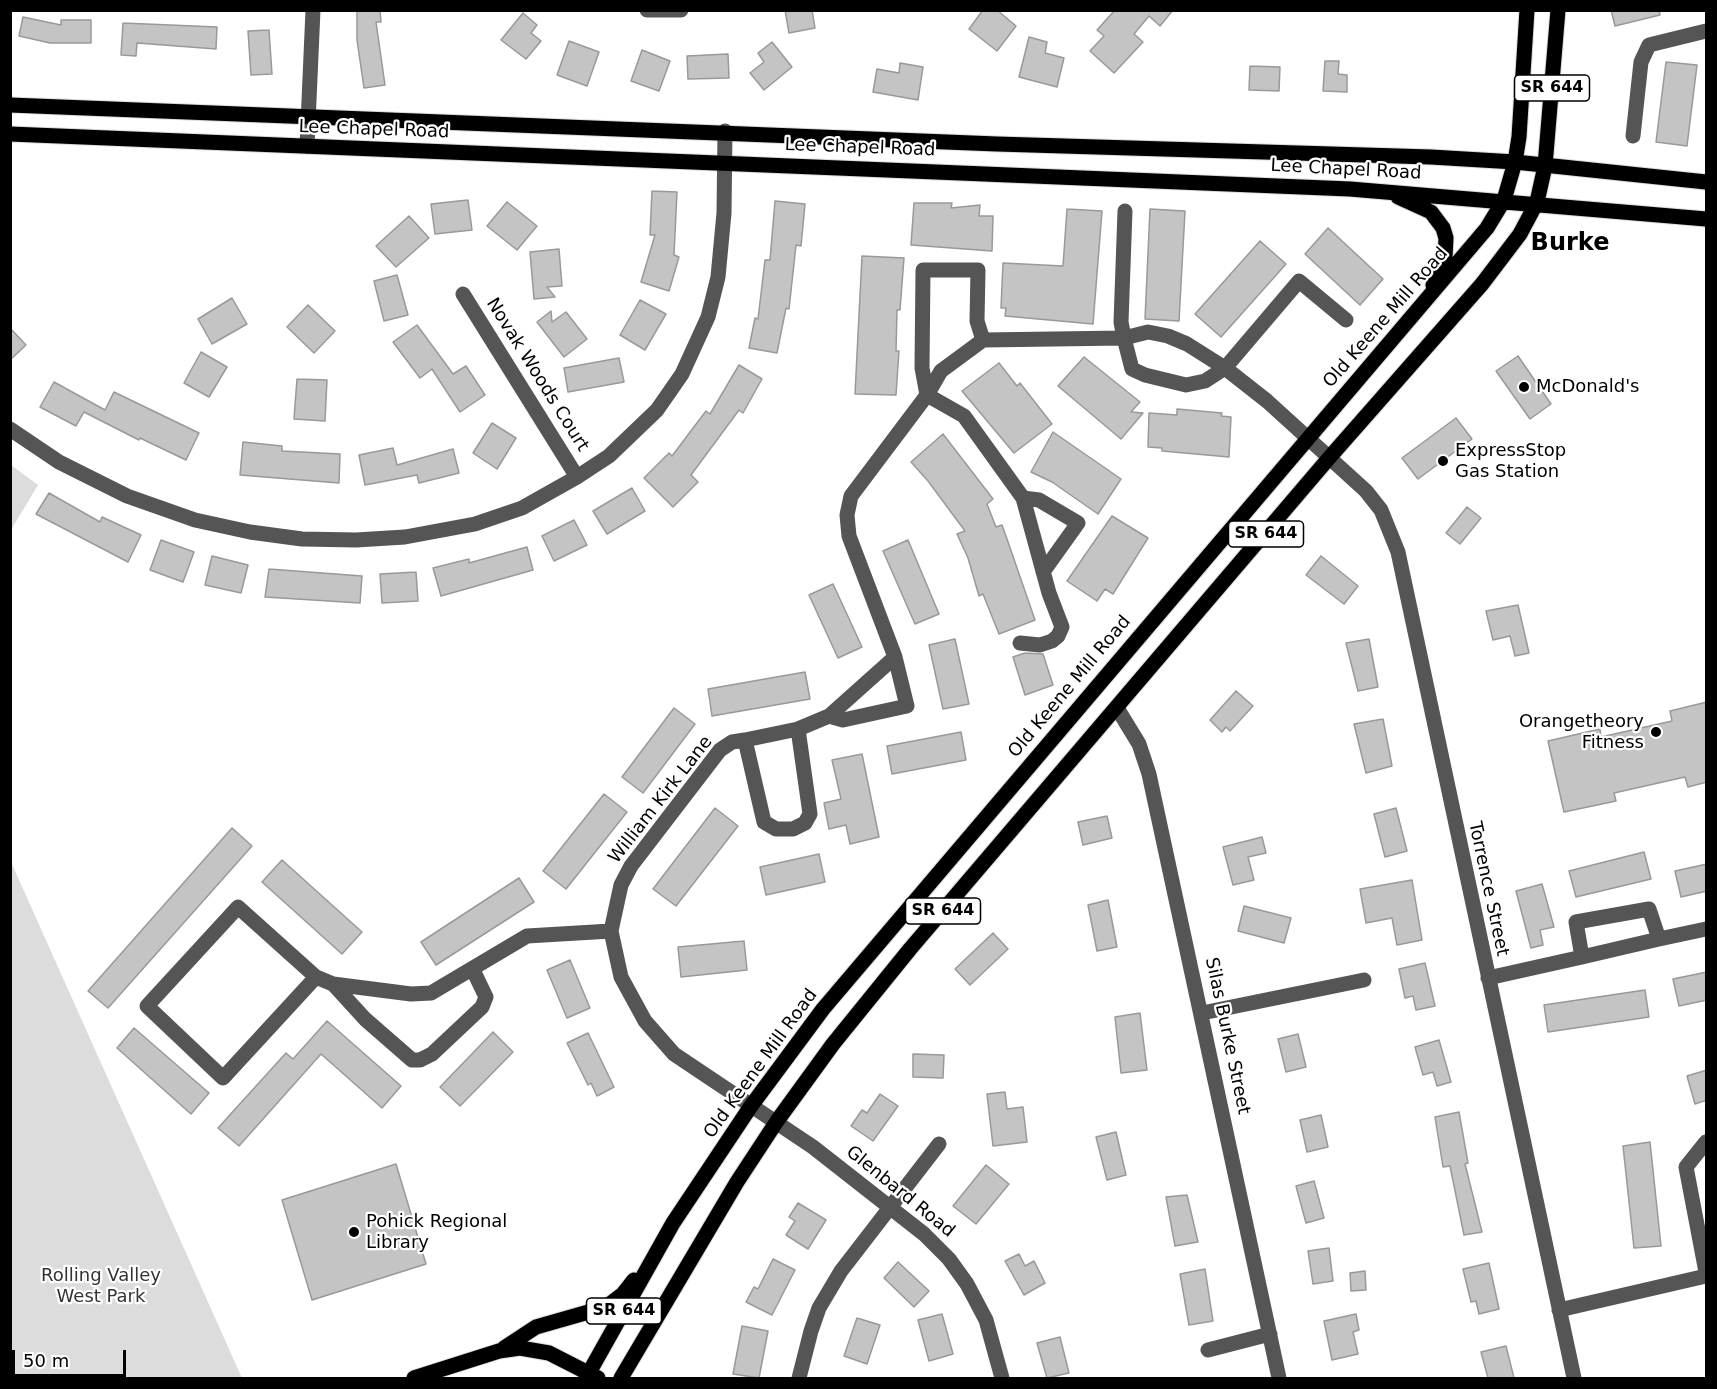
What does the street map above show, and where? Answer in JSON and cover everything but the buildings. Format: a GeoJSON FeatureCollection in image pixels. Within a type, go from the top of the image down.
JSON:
{"type":"FeatureCollection","features":[{"type":"Feature","properties":{"kind":"main road","name":"Old Keene Mill Road"},"geometry":{"type":"LineString","coordinates":[[591,1377],[673,1223],[751,1106],[860,963],[1487,228],[1504,200],[1515,162],[1519,137],[1527,10]]}},
{"type":"Feature","properties":{"kind":"main road","name":"SR 644"},"geometry":{"type":"LineString","coordinates":[[621,1378],[737,1182],[777,1121],[910,949],[1329,458],[1482,284],[1520,234],[1537,202],[1545,166],[1558,10]]}},
{"type":"Feature","properties":{"kind":"main road","name":"Lee Chapel Road"},"geometry":{"type":"LineString","coordinates":[[10,105],[1515,162],[1707,182]]}},
{"type":"Feature","properties":{"kind":"main road","name":"Lee Chapel Road"},"geometry":{"type":"LineString","coordinates":[[10,134],[727,162],[1380,191],[1537,202],[1586,209],[1707,219]]}},
{"type":"Feature","properties":{"kind":"main road"},"geometry":{"type":"LineString","coordinates":[[1380,191],[1406,199],[1431,212],[1443,228],[1446,238],[1442,268],[1418,311]]}},
{"type":"Feature","properties":{"kind":"main road"},"geometry":{"type":"LineString","coordinates":[[414,1378],[499,1351],[536,1328],[606,1306],[623,1294],[659,1249]]}},
{"type":"Feature","properties":{"kind":"main road"},"geometry":{"type":"LineString","coordinates":[[499,1351],[536,1349],[591,1377]]}},
{"type":"Feature","properties":{"kind":"street"},"geometry":{"type":"LineString","coordinates":[[307,147],[313,10]]}},
{"type":"Feature","properties":{"kind":"street"},"geometry":{"type":"LineString","coordinates":[[647,10],[681,10]]}},
{"type":"Feature","properties":{"kind":"street"},"geometry":{"type":"LineString","coordinates":[[1633,136],[1641,62],[1650,45],[1707,31]]}},
{"type":"Feature","properties":{"kind":"street"},"geometry":{"type":"LineString","coordinates":[[10,429],[59,462],[93,481],[159,509],[250,532],[302,539],[366,540],[451,530],[496,518],[522,508],[609,456],[640,428],[670,393],[693,353],[708,317],[718,277],[727,162],[725,131]]}},
{"type":"Feature","properties":{"kind":"street"},"geometry":{"type":"LineString","coordinates":[[1125,211],[1121,322],[1132,369],[1145,375],[1186,385],[1205,381],[1225,368],[1299,281],[1346,320]]}},
{"type":"Feature","properties":{"kind":"street"},"geometry":{"type":"LineString","coordinates":[[1020,643],[1040,645],[1052,641],[1058,636],[1062,627],[1043,572],[1023,498],[964,416],[927,395],[922,368],[923,270],[978,270],[977,321],[983,340],[1124,338],[1148,332],[1168,336],[1187,344],[1225,368],[1308,438]]}},
{"type":"Feature","properties":{"kind":"street","name":"Novak Woods Court"},"geometry":{"type":"LineString","coordinates":[[463,294],[577,477]]}},
{"type":"Feature","properties":{"kind":"street","name":"William Kirk Lane"},"geometry":{"type":"LineString","coordinates":[[829,716],[843,720],[907,706],[895,657],[854,553],[847,515],[851,496],[927,395],[941,371],[983,340]]}},
{"type":"Feature","properties":{"kind":"street","name":"Torrence Street"},"geometry":{"type":"LineString","coordinates":[[1308,438],[1366,491],[1380,510],[1398,552],[1574,1378]]}},
{"type":"Feature","properties":{"kind":"street"},"geometry":{"type":"LineString","coordinates":[[1023,498],[1039,500],[1078,523],[1043,572]]}},
{"type":"Feature","properties":{"kind":"street","name":"William Kirk Lane"},"geometry":{"type":"LineString","coordinates":[[611,931],[621,885],[631,866],[720,750],[732,742],[798,729],[829,716],[895,657]]}},
{"type":"Feature","properties":{"kind":"street","name":"Silas Burke Street"},"geometry":{"type":"LineString","coordinates":[[1117,708],[1139,744],[1149,774],[1279,1378]]}},
{"type":"Feature","properties":{"kind":"street"},"geometry":{"type":"LineString","coordinates":[[745,740],[764,822],[776,829],[793,829],[805,823],[810,814],[798,729]]}},
{"type":"Feature","properties":{"kind":"street"},"geometry":{"type":"LineString","coordinates":[[316,977],[223,1078],[147,1006],[238,907],[316,977],[333,984],[411,994],[430,993],[473,970],[527,936],[611,931]]}},
{"type":"Feature","properties":{"kind":"street"},"geometry":{"type":"LineString","coordinates":[[1582,957],[1576,922],[1649,909],[1659,939]]}},
{"type":"Feature","properties":{"kind":"street"},"geometry":{"type":"LineString","coordinates":[[1488,978],[1707,929]]}},
{"type":"Feature","properties":{"kind":"street","name":"Glenbard Road"},"geometry":{"type":"LineString","coordinates":[[611,931],[621,977],[645,1021],[674,1054],[777,1121],[924,1234],[949,1259],[967,1284],[986,1320],[1002,1378]]}},
{"type":"Feature","properties":{"kind":"street"},"geometry":{"type":"LineString","coordinates":[[333,984],[365,1019],[412,1060],[420,1060],[432,1054],[483,1007],[486,997],[473,970]]}},
{"type":"Feature","properties":{"kind":"street"},"geometry":{"type":"LineString","coordinates":[[1202,1013],[1364,980]]}},
{"type":"Feature","properties":{"kind":"street"},"geometry":{"type":"LineString","coordinates":[[1559,1310],[1707,1274],[1686,1167],[1707,1142]]}},
{"type":"Feature","properties":{"kind":"street"},"geometry":{"type":"LineString","coordinates":[[799,1378],[819,1308],[841,1271],[939,1144]]}},
{"type":"Feature","properties":{"kind":"street"},"geometry":{"type":"LineString","coordinates":[[1208,1350],[1270,1334]]}},
{"type":"Feature","properties":{"kind":"green space"},"geometry":{"type":"Polygon","coordinates":[[[11,465],[38,485],[11,530],[11,465]]]}},
{"type":"Feature","properties":{"kind":"green space","name":"Rolling Valley West Park"},"geometry":{"type":"Polygon","coordinates":[[[11,862],[242,1378],[11,1378],[11,862]]]}},
{"type":"Feature","properties":{"kind":"place","name":"McDonald's"},"geometry":{"type":"Point","coordinates":[1524,387]}},
{"type":"Feature","properties":{"kind":"place","name":"ExpressStop Gas Station"},"geometry":{"type":"Point","coordinates":[1443,461]}},
{"type":"Feature","properties":{"kind":"place","name":"Orangetheory Fitness"},"geometry":{"type":"Point","coordinates":[1656,732]}},
{"type":"Feature","properties":{"kind":"place","name":"Pohick Regional Library"},"geometry":{"type":"Point","coordinates":[354,1232]}},
{"type":"Feature","properties":{"kind":"district","name":"Burke"},"geometry":{"type":"Point","coordinates":[1570,244]}}]}
